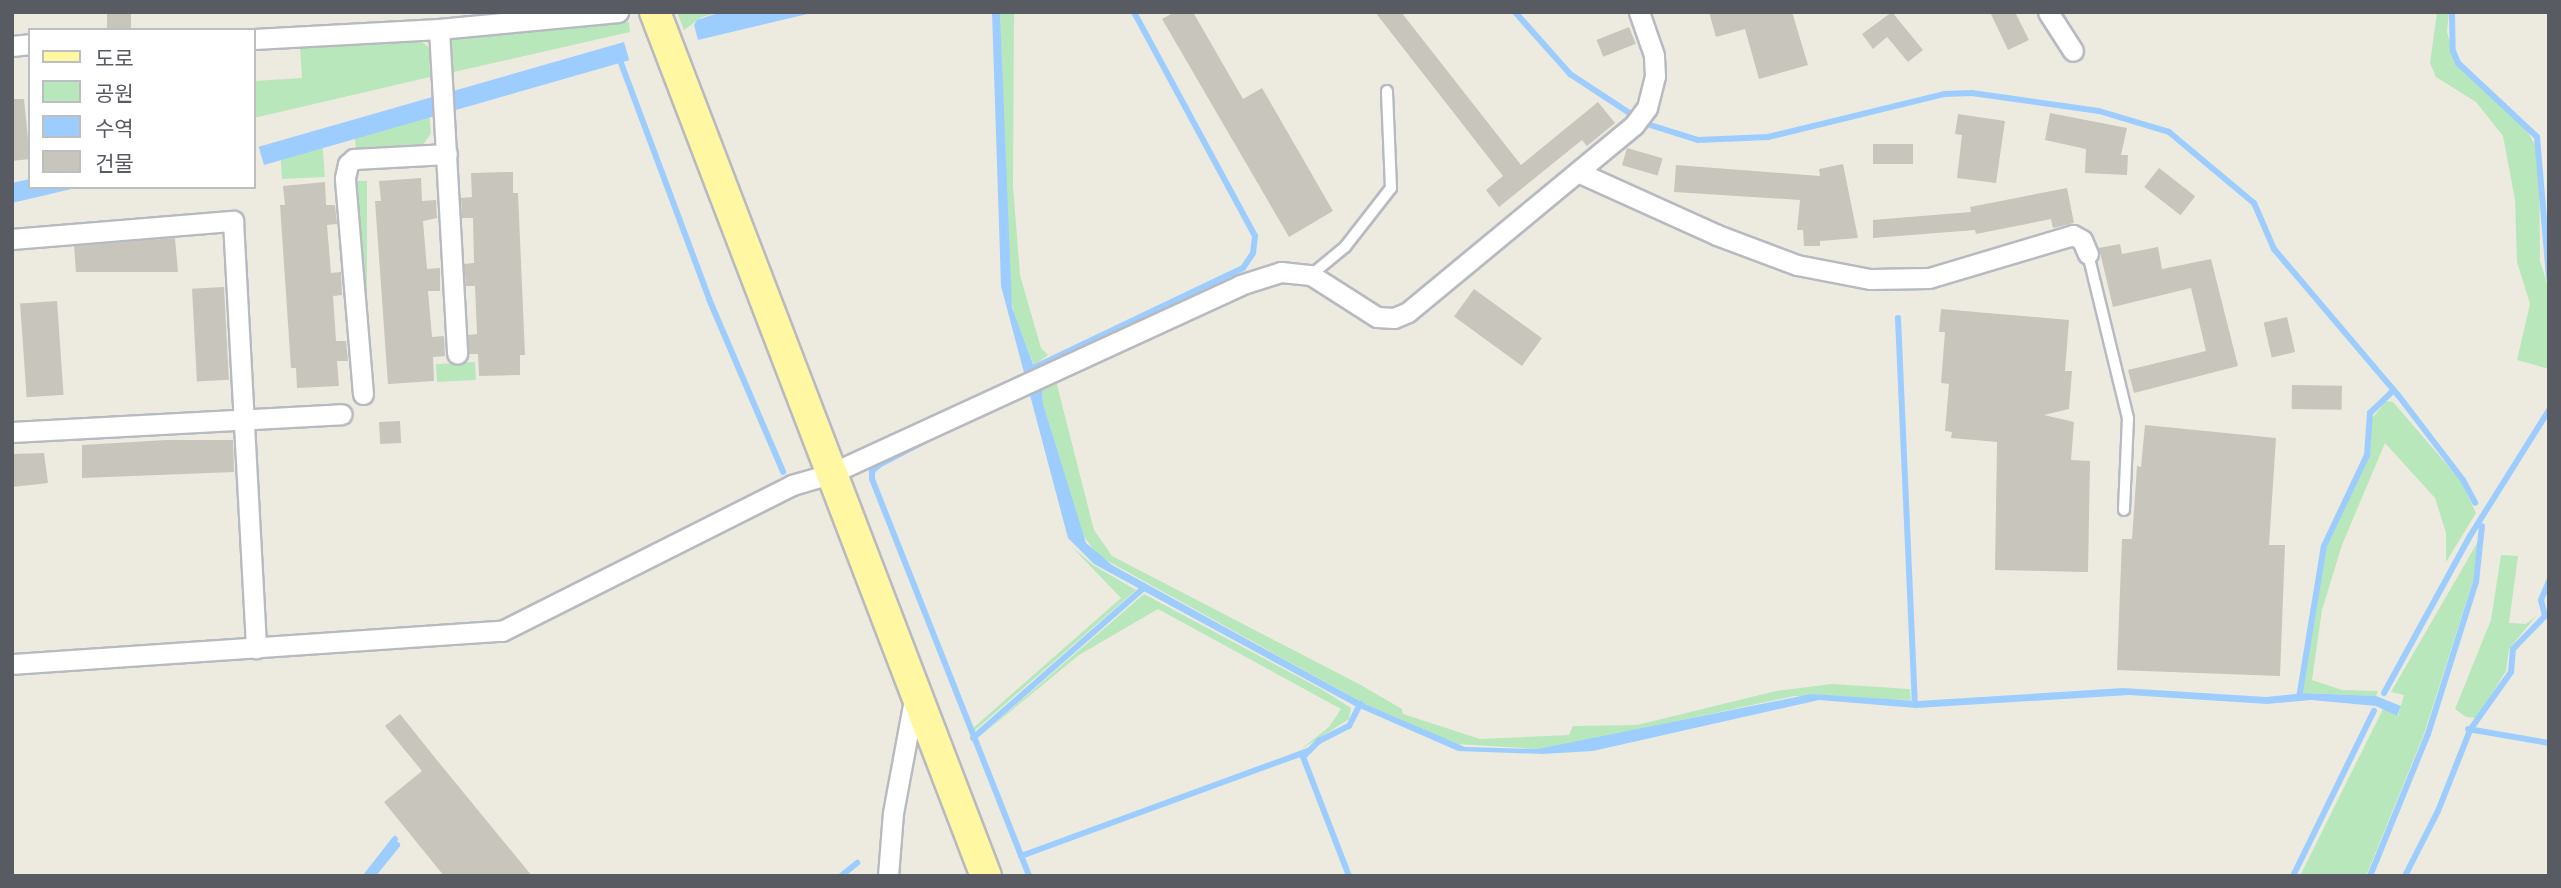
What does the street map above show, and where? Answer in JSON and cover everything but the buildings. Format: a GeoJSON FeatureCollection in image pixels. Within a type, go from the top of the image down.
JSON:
{"type":"FeatureCollection","features":[{"type":"Feature","properties":{"kind":"main road"},"geometry":{"type":"LineString","coordinates":[[655,12],[986,876]]}},
{"type":"Feature","properties":{"kind":"street"},"geometry":{"type":"LineString","coordinates":[[256,39],[439,29],[618,12]]}},
{"type":"Feature","properties":{"kind":"street"},"geometry":{"type":"LineString","coordinates":[[12,664],[502,631],[792,485],[830,474],[1240,285],[1281,272],[1311,275],[1377,317],[1394,318],[1408,312],[1580,173],[1647,108],[1654,55],[1639,12]]}},
{"type":"Feature","properties":{"kind":"street"},"geometry":{"type":"LineString","coordinates":[[2048,12],[2073,51]]}},
{"type":"Feature","properties":{"kind":"street"},"geometry":{"type":"LineString","coordinates":[[439,29],[439,77],[447,153],[457,354]]}},
{"type":"Feature","properties":{"kind":"street"},"geometry":{"type":"LineString","coordinates":[[363,394],[345,178],[348,164],[354,159],[447,153]]}},
{"type":"Feature","properties":{"kind":"street"},"geometry":{"type":"LineString","coordinates":[[1580,173],[1717,235],[1797,265],[1870,279],[1929,278],[2074,235],[2082,240],[2088,254]]}},
{"type":"Feature","properties":{"kind":"street"},"geometry":{"type":"LineString","coordinates":[[12,239],[233,221],[256,648]]}},
{"type":"Feature","properties":{"kind":"street"},"geometry":{"type":"LineString","coordinates":[[12,432],[342,414]]}},
{"type":"Feature","properties":{"kind":"street"},"geometry":{"type":"LineString","coordinates":[[888,876],[893,813],[915,693]]}},
{"type":"Feature","properties":{"kind":"lane"},"geometry":{"type":"LineString","coordinates":[[1311,275],[1345,247],[1391,188],[1387,91]]}},
{"type":"Feature","properties":{"kind":"lane"},"geometry":{"type":"LineString","coordinates":[[2088,254],[2128,418],[2124,510]]}},
{"type":"Feature","properties":{"kind":"green space"},"geometry":{"type":"Polygon","coordinates":[[[677,12],[721,12],[702,17],[684,30],[677,12]]]}},
{"type":"Feature","properties":{"kind":"green space"},"geometry":{"type":"Polygon","coordinates":[[[1000,12],[1014,12],[1013,186],[1020,275],[1041,348],[1048,355],[1034,365],[1014,317],[1008,277],[1000,12]]]}},
{"type":"Feature","properties":{"kind":"green space"},"geometry":{"type":"Polygon","coordinates":[[[2437,12],[2449,12],[2447,32],[2456,64],[2524,126],[2539,151],[2540,261],[2549,289],[2549,369],[2517,360],[2530,304],[2517,262],[2515,200],[2503,136],[2476,102],[2436,77],[2430,63],[2437,12]]]}},
{"type":"Feature","properties":{"kind":"green space"},"geometry":{"type":"Polygon","coordinates":[[[629,22],[630,32],[449,73],[448,40],[455,36],[629,22]]]}},
{"type":"Feature","properties":{"kind":"green space"},"geometry":{"type":"Polygon","coordinates":[[[418,39],[429,47],[430,77],[256,118],[256,81],[302,78],[300,48],[418,39]]]}},
{"type":"Feature","properties":{"kind":"green space"},"geometry":{"type":"Polygon","coordinates":[[[429,112],[431,133],[423,145],[356,150],[354,130],[429,112]]]}},
{"type":"Feature","properties":{"kind":"green space"},"geometry":{"type":"Polygon","coordinates":[[[322,138],[325,177],[282,179],[280,146],[322,138]]]}},
{"type":"Feature","properties":{"kind":"green space"},"geometry":{"type":"Polygon","coordinates":[[[357,181],[367,181],[367,385],[357,385],[357,181]]]}},
{"type":"Feature","properties":{"kind":"green space"},"geometry":{"type":"Polygon","coordinates":[[[475,362],[476,380],[437,382],[436,364],[475,362]]]}},
{"type":"Feature","properties":{"kind":"green space"},"geometry":{"type":"Polygon","coordinates":[[[1056,381],[1094,530],[1112,556],[1359,684],[1402,709],[1403,714],[1480,739],[1569,735],[1573,726],[1637,725],[1776,691],[1832,684],[1910,689],[1911,700],[1794,696],[1538,749],[1456,744],[1365,704],[1097,555],[1079,529],[1043,404],[1042,388],[1056,381]]]}},
{"type":"Feature","properties":{"kind":"green space"},"geometry":{"type":"Polygon","coordinates":[[[2386,401],[2393,402],[2461,481],[2476,513],[2446,562],[2446,533],[2435,498],[2385,443],[2342,545],[2322,610],[2312,680],[2342,690],[2378,691],[2376,696],[2302,693],[2308,634],[2326,546],[2370,453],[2370,421],[2386,401]]]}},
{"type":"Feature","properties":{"kind":"green space"},"geometry":{"type":"Polygon","coordinates":[[[2480,538],[2473,581],[2424,734],[2366,876],[2300,876],[2383,709],[2398,716],[2404,695],[2391,692],[2480,538]]]}},
{"type":"Feature","properties":{"kind":"green space"},"geometry":{"type":"Polygon","coordinates":[[[1070,545],[1093,565],[1136,590],[973,732],[972,729],[1121,598],[1070,545]]]}},
{"type":"Feature","properties":{"kind":"green space"},"geometry":{"type":"Polygon","coordinates":[[[2501,555],[2518,556],[2509,623],[2526,624],[2537,615],[2509,649],[2506,671],[2477,718],[2466,717],[2455,709],[2491,620],[2501,555]]]}},
{"type":"Feature","properties":{"kind":"green space"},"geometry":{"type":"Polygon","coordinates":[[[1144,594],[1321,689],[1351,708],[1349,719],[1300,750],[1329,727],[1341,709],[1158,609],[1079,655],[978,738],[1144,594]]]}},
{"type":"Feature","properties":{"kind":"water"},"geometry":{"type":"Polygon","coordinates":[[[721,12],[816,12],[698,40],[694,25],[697,20],[721,12]]]}},
{"type":"Feature","properties":{"kind":"water"},"geometry":{"type":"Polygon","coordinates":[[[992,12],[1000,12],[1012,308],[1042,388],[1043,404],[1086,543],[1112,565],[1365,704],[1465,747],[1538,749],[1811,694],[1918,701],[2123,688],[2266,697],[2304,693],[2376,696],[2401,706],[2397,716],[2376,706],[2311,700],[2267,704],[2129,695],[1916,708],[1819,700],[1593,751],[1542,754],[1458,751],[1355,706],[1094,564],[1068,538],[1001,286],[992,12]]]}},
{"type":"Feature","properties":{"kind":"water"},"geometry":{"type":"Polygon","coordinates":[[[624,42],[629,60],[264,165],[259,147],[624,42]]]}},
{"type":"Feature","properties":{"kind":"water"},"geometry":{"type":"Polygon","coordinates":[[[28,179],[28,189],[72,189],[12,203],[12,183],[28,179]]]}},
{"type":"Feature","properties":{"kind":"waterway"},"geometry":{"type":"LineString","coordinates":[[1029,370],[1243,268],[1253,253],[1255,236],[1134,12]]}},
{"type":"Feature","properties":{"kind":"waterway"},"geometry":{"type":"LineString","coordinates":[[1515,12],[1570,74],[1631,114]]}},
{"type":"Feature","properties":{"kind":"waterway"},"geometry":{"type":"LineString","coordinates":[[2452,12],[2453,51],[2458,63],[2537,137],[2549,277]]}},
{"type":"Feature","properties":{"kind":"waterway"},"geometry":{"type":"LineString","coordinates":[[618,55],[709,299],[783,472]]}},
{"type":"Feature","properties":{"kind":"waterway"},"geometry":{"type":"LineString","coordinates":[[1647,124],[1698,140],[1768,137],[1944,94],[1972,93],[2099,111],[2169,132],[2254,203],[2274,249],[2398,395],[2463,480],[2475,503]]}},
{"type":"Feature","properties":{"kind":"waterway"},"geometry":{"type":"LineString","coordinates":[[1898,318],[1915,704]]}},
{"type":"Feature","properties":{"kind":"waterway"},"geometry":{"type":"LineString","coordinates":[[2299,698],[2324,546],[2367,455],[2370,413],[2394,390]]}},
{"type":"Feature","properties":{"kind":"waterway"},"geometry":{"type":"LineString","coordinates":[[2384,693],[2470,536],[2549,410]]}},
{"type":"Feature","properties":{"kind":"waterway"},"geometry":{"type":"LineString","coordinates":[[942,432],[879,465],[872,471],[872,479],[1029,876]]}},
{"type":"Feature","properties":{"kind":"waterway"},"geometry":{"type":"LineString","coordinates":[[2370,876],[2428,734],[2476,582],[2482,526]]}},
{"type":"Feature","properties":{"kind":"waterway"},"geometry":{"type":"LineString","coordinates":[[2405,876],[2438,811],[2470,730],[2511,672],[2513,649],[2545,616],[2541,600],[2549,581]]}},
{"type":"Feature","properties":{"kind":"waterway"},"geometry":{"type":"LineString","coordinates":[[973,738],[1145,587]]}},
{"type":"Feature","properties":{"kind":"waterway"},"geometry":{"type":"LineString","coordinates":[[1349,876],[1303,757],[1319,741],[1349,726],[1360,704]]}},
{"type":"Feature","properties":{"kind":"waterway"},"geometry":{"type":"LineString","coordinates":[[2293,876],[2374,711]]}},
{"type":"Feature","properties":{"kind":"waterway"},"geometry":{"type":"LineString","coordinates":[[2468,729],[2549,743]]}},
{"type":"Feature","properties":{"kind":"waterway"},"geometry":{"type":"LineString","coordinates":[[1021,856],[1308,751]]}},
{"type":"Feature","properties":{"kind":"waterway"},"geometry":{"type":"LineString","coordinates":[[366,876],[395,839]]}},
{"type":"Feature","properties":{"kind":"waterway"},"geometry":{"type":"LineString","coordinates":[[372,876],[397,845]]}},
{"type":"Feature","properties":{"kind":"waterway"},"geometry":{"type":"LineString","coordinates":[[841,876],[857,863]]}}]}
